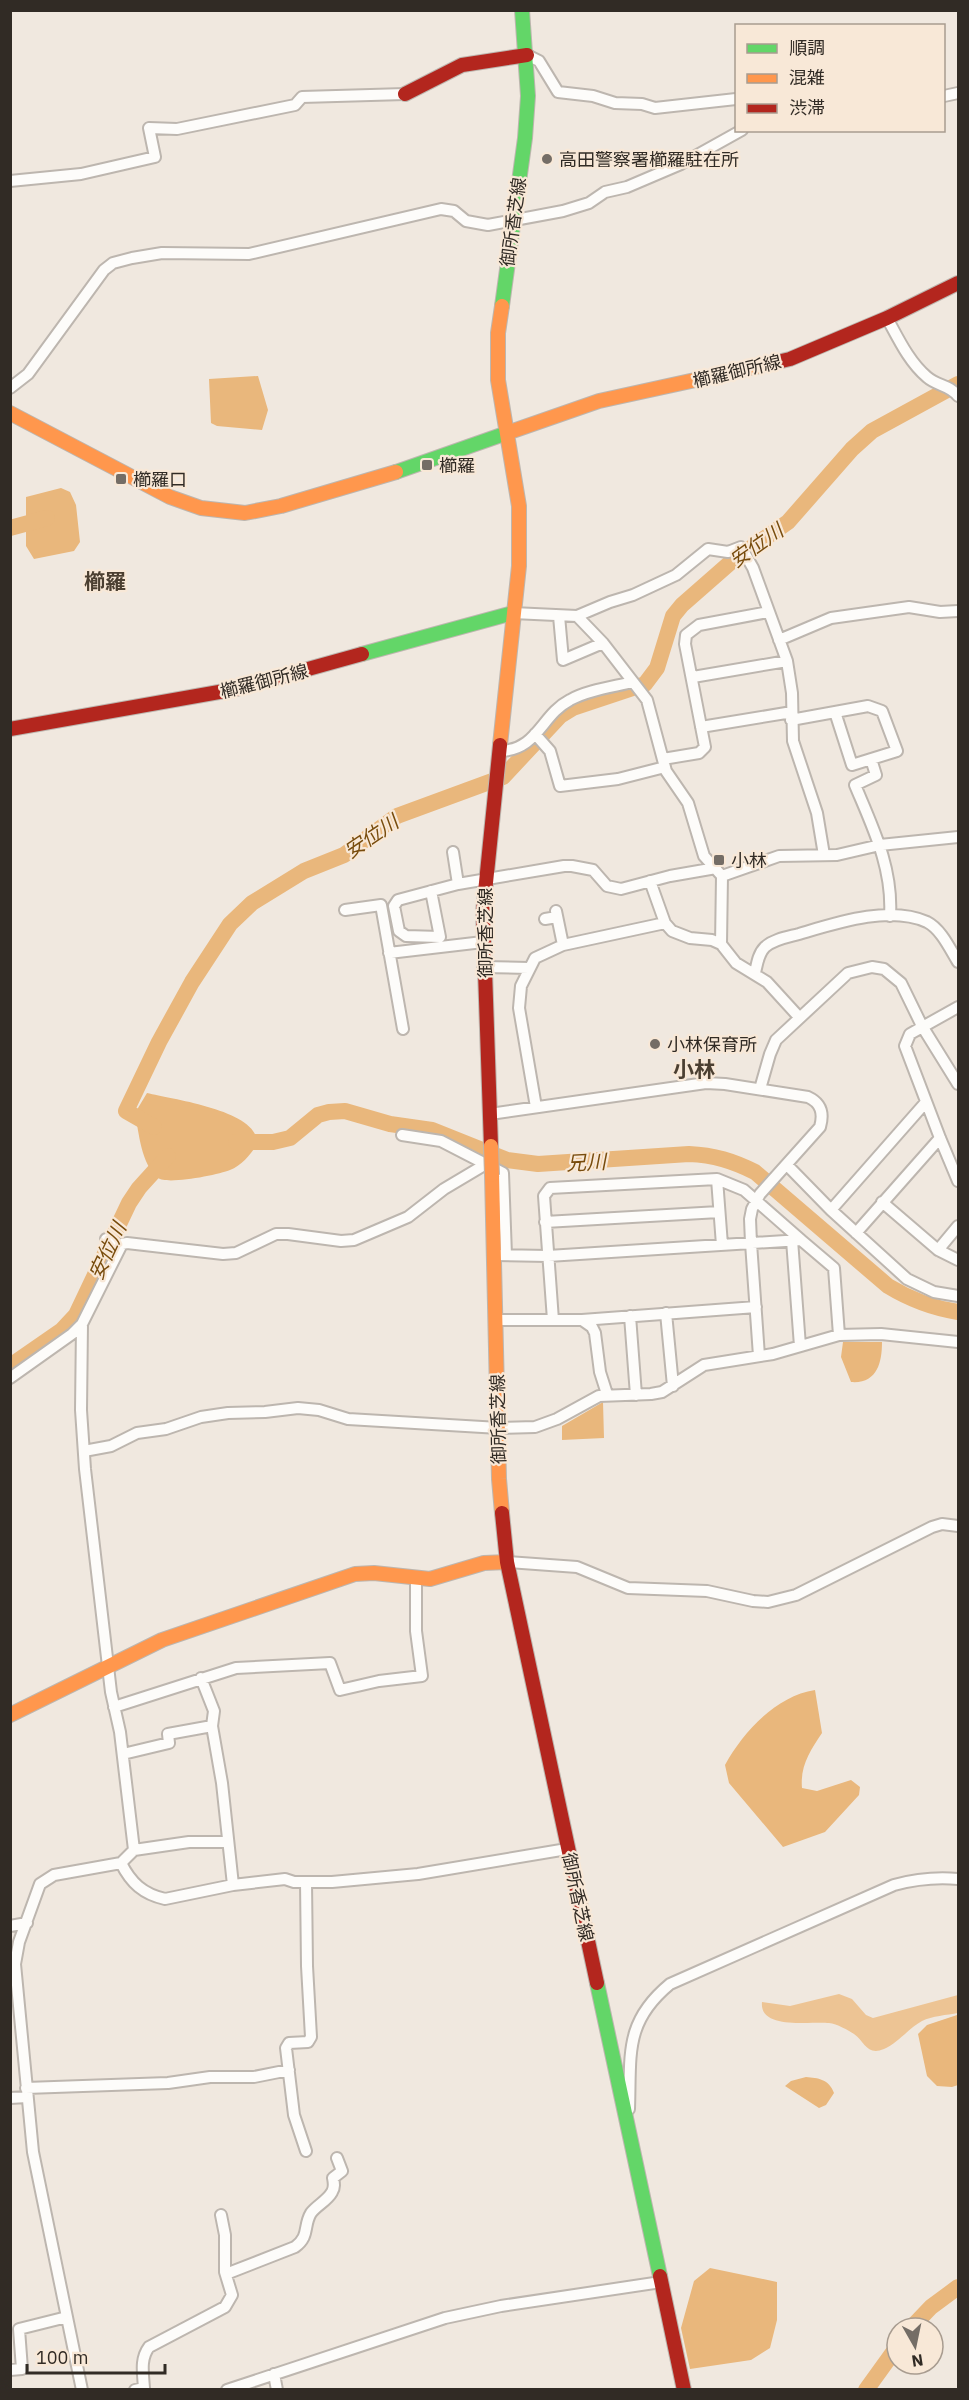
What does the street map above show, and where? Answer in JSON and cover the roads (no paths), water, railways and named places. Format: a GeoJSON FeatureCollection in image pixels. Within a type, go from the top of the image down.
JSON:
{"type":"FeatureCollection","features":[{"type":"Feature","properties":{"kind":"main road","name":"御所香芝線"},"geometry":{"type":"LineString","coordinates":[[522,10],[527,55],[528,96],[525,138],[512,222],[497,355],[498,380],[519,506],[519,566],[485,879],[483,942],[491,1146],[489,1170],[499,1255],[495,1320],[499,1479],[507,1562],[684,2390]]}},
{"type":"Feature","properties":{"kind":"main road"},"geometry":{"type":"LineString","coordinates":[[405,94],[462,66],[527,55]]}},
{"type":"Feature","properties":{"kind":"main road","name":"櫛羅御所線"},"geometry":{"type":"LineString","coordinates":[[507,433],[599,401],[790,359],[887,318],[958,283]]}},
{"type":"Feature","properties":{"kind":"main road"},"geometry":{"type":"LineString","coordinates":[[10,413],[170,497],[201,508],[245,513],[281,506],[425,463],[507,433]]}},
{"type":"Feature","properties":{"kind":"main road","name":"櫛羅御所線"},"geometry":{"type":"LineString","coordinates":[[10,729],[236,689],[513,613]]}},
{"type":"Feature","properties":{"kind":"main road"},"geometry":{"type":"LineString","coordinates":[[10,1715],[108,1665],[176,1634],[355,1574],[374,1573],[416,1579],[437,1578],[484,1563],[507,1562]]}},
{"type":"Feature","properties":{"kind":"street"},"geometry":{"type":"LineString","coordinates":[[527,55],[539,62],[558,92],[655,108],[735,99]]}},
{"type":"Feature","properties":{"kind":"street"},"geometry":{"type":"LineString","coordinates":[[10,181],[81,174],[155,157],[149,128],[177,129],[295,105],[302,97],[405,94]]}},
{"type":"Feature","properties":{"kind":"street"},"geometry":{"type":"LineString","coordinates":[[10,388],[28,374],[104,270],[114,263],[162,253],[249,254],[441,209],[454,211],[466,221],[488,225],[512,222],[589,203],[605,192],[627,187],[681,164],[738,132]]}},
{"type":"Feature","properties":{"kind":"street"},"geometry":{"type":"LineString","coordinates":[[887,318],[916,366],[932,381],[954,392]]}},
{"type":"Feature","properties":{"kind":"street"},"geometry":{"type":"LineString","coordinates":[[513,613],[577,616],[633,595],[676,575],[708,549],[728,552],[741,547],[748,558],[787,661],[792,693],[793,741],[817,813],[824,855]]}},
{"type":"Feature","properties":{"kind":"street"},"geometry":{"type":"LineString","coordinates":[[779,640],[831,618],[909,607],[940,612],[958,611]]}},
{"type":"Feature","properties":{"kind":"street"},"geometry":{"type":"LineString","coordinates":[[539,738],[554,760],[560,786],[618,779],[699,753],[705,747],[685,644],[686,635],[691,629],[708,622],[768,612]]}},
{"type":"Feature","properties":{"kind":"street"},"geometry":{"type":"LineString","coordinates":[[560,616],[563,660],[603,643]]}},
{"type":"Feature","properties":{"kind":"street"},"geometry":{"type":"LineString","coordinates":[[577,616],[603,643],[642,691],[651,711],[664,763],[688,802],[704,856],[719,872],[723,892],[721,944]]}},
{"type":"Feature","properties":{"kind":"street"},"geometry":{"type":"LineString","coordinates":[[693,677],[787,661]]}},
{"type":"Feature","properties":{"kind":"street"},"geometry":{"type":"LineString","coordinates":[[500,751],[520,747],[539,738],[559,707],[570,700],[633,682]]}},
{"type":"Feature","properties":{"kind":"street"},"geometry":{"type":"LineString","coordinates":[[701,727],[835,712],[868,706],[882,711],[897,751],[852,765],[835,712]]}},
{"type":"Feature","properties":{"kind":"street"},"geometry":{"type":"LineString","coordinates":[[871,759],[876,775],[855,785],[880,845],[890,882],[890,916]]}},
{"type":"Feature","properties":{"kind":"street"},"geometry":{"type":"LineString","coordinates":[[431,891],[440,937],[406,936],[399,931],[394,906],[399,900],[431,891],[458,884],[485,879],[572,866],[593,870],[607,886],[621,889],[650,881],[719,872],[779,856],[849,853],[880,845],[958,837]]}},
{"type":"Feature","properties":{"kind":"street"},"geometry":{"type":"LineString","coordinates":[[453,852],[458,884]]}},
{"type":"Feature","properties":{"kind":"street"},"geometry":{"type":"LineString","coordinates":[[650,881],[665,923],[672,931],[680,935],[712,940],[721,944],[736,963],[767,982],[799,1017]]}},
{"type":"Feature","properties":{"kind":"street"},"geometry":{"type":"LineString","coordinates":[[345,910],[381,905],[403,1029]]}},
{"type":"Feature","properties":{"kind":"street"},"geometry":{"type":"LineString","coordinates":[[545,919],[557,914],[563,945]]}},
{"type":"Feature","properties":{"kind":"street"},"geometry":{"type":"LineString","coordinates":[[754,973],[759,955],[773,941],[857,918],[890,916],[917,919],[929,923],[938,931],[958,962]]}},
{"type":"Feature","properties":{"kind":"street"},"geometry":{"type":"LineString","coordinates":[[536,1107],[519,1008],[521,986],[535,958],[543,952],[563,945],[665,923]]}},
{"type":"Feature","properties":{"kind":"street"},"geometry":{"type":"LineString","coordinates":[[389,953],[483,942]]}},
{"type":"Feature","properties":{"kind":"street"},"geometry":{"type":"LineString","coordinates":[[483,967],[529,968]]}},
{"type":"Feature","properties":{"kind":"street"},"geometry":{"type":"LineString","coordinates":[[760,1089],[772,1046],[799,1017],[848,973],[872,967],[884,969],[901,982],[922,1026],[958,1084]]}},
{"type":"Feature","properties":{"kind":"street"},"geometry":{"type":"LineString","coordinates":[[958,1007],[910,1034],[905,1046],[958,1181]]}},
{"type":"Feature","properties":{"kind":"street"},"geometry":{"type":"LineString","coordinates":[[490,1114],[706,1083],[808,1097],[820,1105],[822,1119],[820,1127],[758,1197],[750,1219],[759,1356]]}},
{"type":"Feature","properties":{"kind":"street"},"geometry":{"type":"LineString","coordinates":[[831,1210],[926,1102]]}},
{"type":"Feature","properties":{"kind":"street"},"geometry":{"type":"LineString","coordinates":[[402,1135],[441,1141],[489,1170]]}},
{"type":"Feature","properties":{"kind":"street"},"geometry":{"type":"LineString","coordinates":[[856,1233],[940,1138]]}},
{"type":"Feature","properties":{"kind":"street"},"geometry":{"type":"LineString","coordinates":[[787,1165],[831,1210],[907,1279],[934,1292],[958,1296]]}},
{"type":"Feature","properties":{"kind":"street"},"geometry":{"type":"LineString","coordinates":[[10,1378],[40,1358],[82,1323],[119,1247],[127,1243],[223,1254],[236,1253],[276,1234],[347,1241],[408,1217],[444,1189],[489,1170]]}},
{"type":"Feature","properties":{"kind":"street"},"geometry":{"type":"LineString","coordinates":[[717,1179],[722,1245]]}},
{"type":"Feature","properties":{"kind":"street"},"geometry":{"type":"LineString","coordinates":[[553,1320],[544,1196],[550,1188],[717,1179],[758,1197],[797,1240],[834,1268],[839,1335]]}},
{"type":"Feature","properties":{"kind":"street"},"geometry":{"type":"LineString","coordinates":[[882,1202],[938,1250],[958,1260]]}},
{"type":"Feature","properties":{"kind":"street"},"geometry":{"type":"LineString","coordinates":[[545,1222],[719,1212]]}},
{"type":"Feature","properties":{"kind":"street"},"geometry":{"type":"LineString","coordinates":[[938,1250],[958,1226]]}},
{"type":"Feature","properties":{"kind":"street"},"geometry":{"type":"LineString","coordinates":[[106,1239],[119,1247]]}},
{"type":"Feature","properties":{"kind":"street"},"geometry":{"type":"LineString","coordinates":[[499,1255],[548,1256],[797,1240]]}},
{"type":"Feature","properties":{"kind":"street"},"geometry":{"type":"LineString","coordinates":[[797,1240],[800,1346]]}},
{"type":"Feature","properties":{"kind":"street"},"geometry":{"type":"LineString","coordinates":[[495,1320],[582,1320],[756,1307]]}},
{"type":"Feature","properties":{"kind":"street"},"geometry":{"type":"LineString","coordinates":[[666,1313],[673,1386]]}},
{"type":"Feature","properties":{"kind":"street"},"geometry":{"type":"LineString","coordinates":[[630,1316],[636,1395]]}},
{"type":"Feature","properties":{"kind":"street"},"geometry":{"type":"LineString","coordinates":[[582,1320],[592,1327],[595,1333],[600,1372],[607,1395]]}},
{"type":"Feature","properties":{"kind":"street"},"geometry":{"type":"LineString","coordinates":[[82,1323],[81,1402],[84,1451],[108,1665],[123,1754],[134,1850]]}},
{"type":"Feature","properties":{"kind":"street"},"geometry":{"type":"LineString","coordinates":[[84,1451],[111,1446],[137,1433],[166,1429],[201,1417],[298,1408],[319,1410],[348,1419],[499,1428],[535,1427],[546,1424],[591,1400],[607,1395],[651,1394],[673,1386],[704,1365],[772,1354],[839,1335],[881,1334],[958,1342]]}},
{"type":"Feature","properties":{"kind":"street"},"geometry":{"type":"LineString","coordinates":[[507,1562],[577,1567],[628,1588],[707,1591],[768,1602],[796,1595],[932,1527],[942,1524],[958,1526]]}},
{"type":"Feature","properties":{"kind":"street"},"geometry":{"type":"LineString","coordinates":[[114,1707],[236,1668],[330,1663],[340,1690],[379,1681],[422,1676],[416,1631],[416,1579]]}},
{"type":"Feature","properties":{"kind":"street"},"geometry":{"type":"LineString","coordinates":[[201,1678],[213,1711],[212,1726],[222,1783],[233,1885]]}},
{"type":"Feature","properties":{"kind":"street"},"geometry":{"type":"LineString","coordinates":[[123,1754],[169,1743],[168,1734],[212,1726]]}},
{"type":"Feature","properties":{"kind":"street"},"geometry":{"type":"LineString","coordinates":[[82,2390],[36,2171],[26,2092],[16,1953],[40,1884],[54,1875],[122,1863],[134,1850],[189,1842],[227,1842]]}},
{"type":"Feature","properties":{"kind":"street"},"geometry":{"type":"LineString","coordinates":[[122,1863],[134,1884],[154,1897],[175,1898],[233,1885],[285,1879],[294,1882],[342,1881],[362,1877],[418,1874],[567,1849]]}},
{"type":"Feature","properties":{"kind":"street"},"geometry":{"type":"LineString","coordinates":[[628,2124],[631,2043],[637,2024],[654,1997],[670,1984],[894,1885],[938,1877],[958,1879]]}},
{"type":"Feature","properties":{"kind":"street"},"geometry":{"type":"LineString","coordinates":[[306,1882],[311,2037],[308,2042],[289,2043],[286,2048],[294,2115],[306,2151]]}},
{"type":"Feature","properties":{"kind":"street"},"geometry":{"type":"LineString","coordinates":[[10,1926],[27,1923]]}},
{"type":"Feature","properties":{"kind":"street"},"geometry":{"type":"LineString","coordinates":[[10,2098],[26,2092],[168,2083],[210,2077],[254,2077],[289,2070]]}},
{"type":"Feature","properties":{"kind":"street"},"geometry":{"type":"LineString","coordinates":[[226,2274],[295,2247],[302,2242],[312,2211],[334,2190],[333,2178],[342,2171],[337,2158]]}},
{"type":"Feature","properties":{"kind":"street"},"geometry":{"type":"LineString","coordinates":[[135,2390],[144,2388],[144,2354],[149,2347],[225,2307],[230,2301],[231,2288],[226,2274],[225,2235],[221,2215]]}},
{"type":"Feature","properties":{"kind":"street"},"geometry":{"type":"LineString","coordinates":[[229,2389],[445,2318],[501,2306],[661,2282]]}},
{"type":"Feature","properties":{"kind":"street"},"geometry":{"type":"LineString","coordinates":[[10,2370],[22,2368],[19,2329],[67,2317]]}},
{"type":"Feature","properties":{"kind":"street"},"geometry":{"type":"LineString","coordinates":[[274,2374],[277,2390]]}},
{"type":"Feature","properties":{"kind":"waterway","name":"安位川"},"geometry":{"type":"LineString","coordinates":[[154,1127],[126,1111],[159,1042],[192,982],[230,924],[252,903],[304,871],[344,855],[397,816],[503,777],[560,716],[573,708],[645,684],[657,668],[673,616],[682,605],[731,562],[788,522],[852,449],[872,431],[958,384]]}},
{"type":"Feature","properties":{"kind":"waterway"},"geometry":{"type":"LineString","coordinates":[[10,528],[47,518]]}},
{"type":"Feature","properties":{"kind":"waterway","name":"兄川"},"geometry":{"type":"LineString","coordinates":[[236,1142],[273,1142],[290,1138],[318,1115],[345,1111],[390,1124],[432,1130],[507,1160],[538,1164],[689,1154],[715,1157],[755,1172],[888,1286],[922,1303],[958,1312]]}},
{"type":"Feature","properties":{"kind":"waterway","name":"安位川"},"geometry":{"type":"LineString","coordinates":[[10,1366],[62,1330],[76,1315],[129,1203],[139,1188],[168,1156]]}},
{"type":"Feature","properties":{"kind":"waterway"},"geometry":{"type":"LineString","coordinates":[[922,2316],[958,2287]]}},
{"type":"Feature","properties":{"kind":"waterway"},"geometry":{"type":"LineString","coordinates":[[866,2390],[885,2364]]}},
{"type":"Feature","properties":{"kind":"place","name":"高田警察署櫛羅駐在所"},"geometry":{"type":"Point","coordinates":[547,159]}},
{"type":"Feature","properties":{"kind":"place","name":"櫛羅"},"geometry":{"type":"Point","coordinates":[427,465]}},
{"type":"Feature","properties":{"kind":"place","name":"櫛羅口"},"geometry":{"type":"Point","coordinates":[121,479]}},
{"type":"Feature","properties":{"kind":"place","name":"小林"},"geometry":{"type":"Point","coordinates":[719,860]}},
{"type":"Feature","properties":{"kind":"place","name":"小林保育所"},"geometry":{"type":"Point","coordinates":[655,1044]}},
{"type":"Feature","properties":{"kind":"district","name":"櫛羅"},"geometry":{"type":"Point","coordinates":[105,581]}},
{"type":"Feature","properties":{"kind":"district","name":"小林"},"geometry":{"type":"Point","coordinates":[694,1069]}}]}
